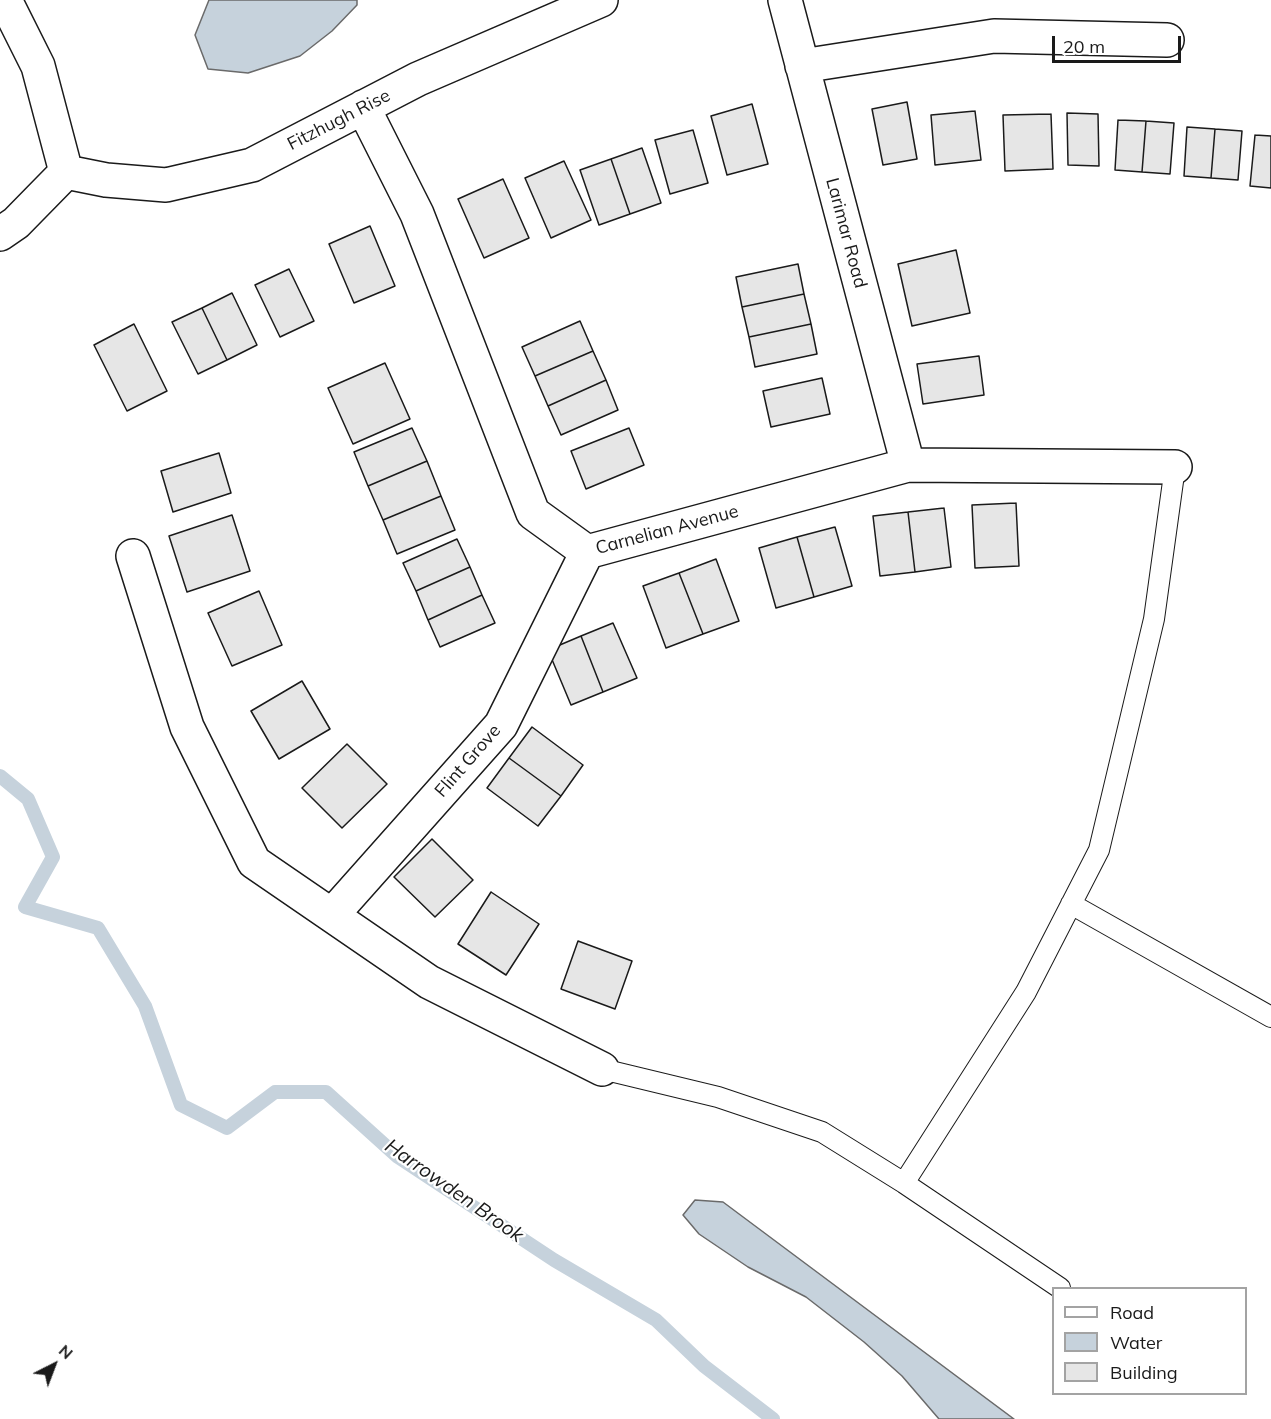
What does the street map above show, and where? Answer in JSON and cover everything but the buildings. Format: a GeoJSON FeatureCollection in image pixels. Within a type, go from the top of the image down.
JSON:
{"type":"FeatureCollection","features":[{"type":"Feature","properties":{"kind":"street"},"geometry":{"type":"LineString","coordinates":[[0,234],[16,223],[66,172],[38,66],[5,0]]}},
{"type":"Feature","properties":{"kind":"street","name":"Fitzhugh Rise"},"geometry":{"type":"LineString","coordinates":[[66,172],[106,180],[166,185],[252,165],[418,79],[601,0]]}},
{"type":"Feature","properties":{"kind":"street","name":"Larimar Road"},"geometry":{"type":"LineString","coordinates":[[785,0],[908,465]]}},
{"type":"Feature","properties":{"kind":"street"},"geometry":{"type":"LineString","coordinates":[[802,66],[994,36],[1167,40]]}},
{"type":"Feature","properties":{"kind":"street","name":"Carnelian Avenue"},"geometry":{"type":"LineString","coordinates":[[363,107],[417,214],[533,513],[587,552],[908,465],[1175,466]]}},
{"type":"Feature","properties":{"kind":"street","name":"Flint Grove"},"geometry":{"type":"LineString","coordinates":[[332,915],[501,725],[587,552]]}},
{"type":"Feature","properties":{"kind":"street"},"geometry":{"type":"LineString","coordinates":[[133,556],[187,727],[254,862],[429,982],[602,1069]]}},
{"type":"Feature","properties":{"kind":"lane"},"geometry":{"type":"LineString","coordinates":[[904,1183],[1026,992],[1099,850],[1154,619],[1175,466]]}},
{"type":"Feature","properties":{"kind":"lane"},"geometry":{"type":"LineString","coordinates":[[1071,904],[1271,1017]]}},
{"type":"Feature","properties":{"kind":"lane"},"geometry":{"type":"LineString","coordinates":[[602,1069],[718,1097],[822,1132],[904,1183],[1059,1287]]}},
{"type":"Feature","properties":{"kind":"water"},"geometry":{"type":"Polygon","coordinates":[[[209,0],[357,0],[357,5],[332,31],[300,56],[248,73],[208,69],[195,35],[209,0]]]}},
{"type":"Feature","properties":{"kind":"water"},"geometry":{"type":"Polygon","coordinates":[[[695,1200],[723,1202],[1014,1419],[939,1419],[902,1376],[864,1342],[806,1297],[748,1267],[699,1234],[683,1215],[695,1200]]]}},
{"type":"Feature","properties":{"kind":"waterway","name":"Harrowden Brook"},"geometry":{"type":"LineString","coordinates":[[0,776],[28,799],[53,857],[25,907],[98,928],[145,1006],[181,1105],[227,1128],[275,1092],[326,1092],[398,1157],[554,1260],[656,1320],[704,1366],[773,1419]]}}]}
